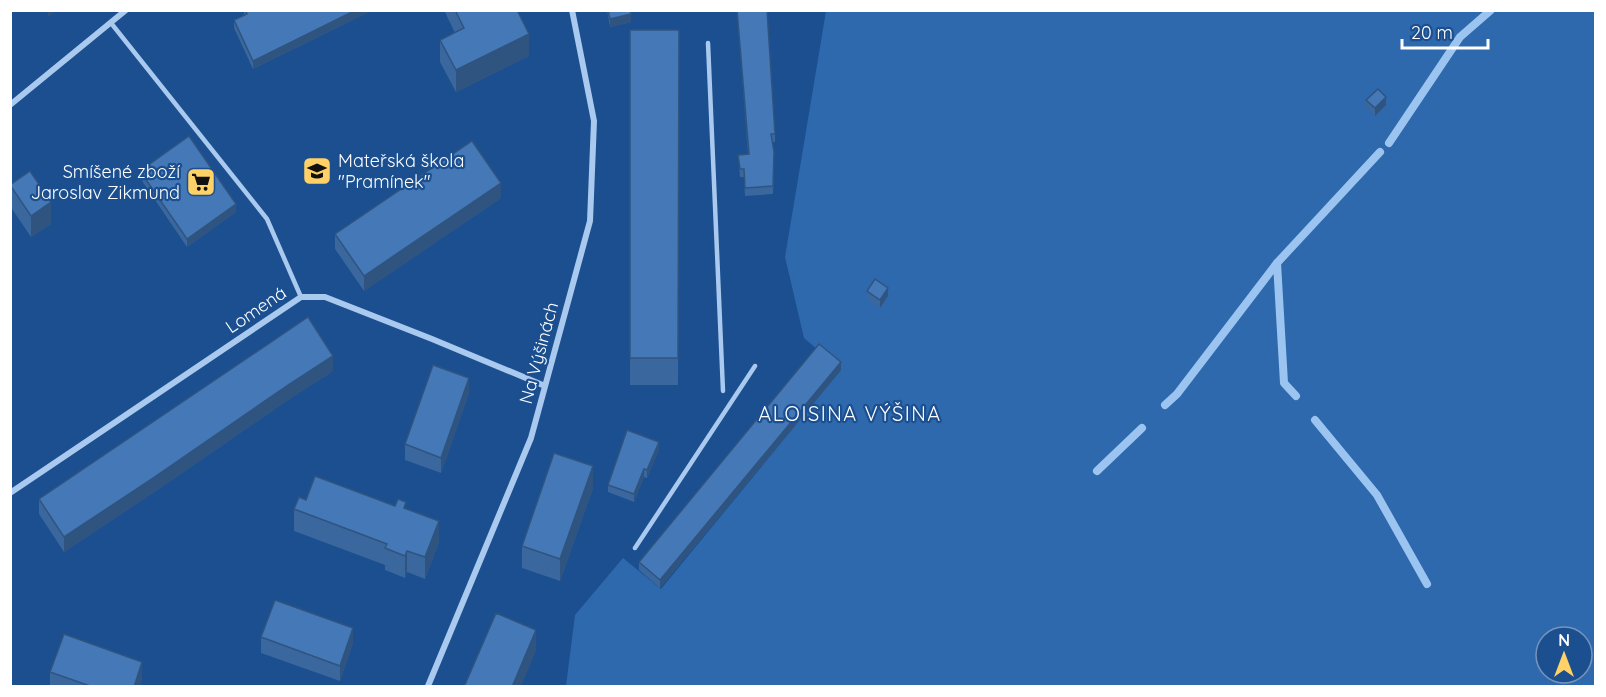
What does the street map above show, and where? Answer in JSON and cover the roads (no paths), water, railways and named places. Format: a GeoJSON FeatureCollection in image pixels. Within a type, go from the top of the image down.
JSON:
{"type":"FeatureCollection","features":[{"type":"Feature","properties":{"kind":"street"},"geometry":{"type":"LineString","coordinates":[[10,105],[126,10]]}},
{"type":"Feature","properties":{"kind":"street","name":"Na Výšinách"},"geometry":{"type":"LineString","coordinates":[[428,687],[531,438],[590,221],[594,121],[572,10]]}},
{"type":"Feature","properties":{"kind":"street","name":"Lomená"},"geometry":{"type":"LineString","coordinates":[[10,493],[301,297],[325,297],[545,386]]}},
{"type":"Feature","properties":{"kind":"lane"},"geometry":{"type":"LineString","coordinates":[[111,23],[267,219],[301,297]]}},
{"type":"Feature","properties":{"kind":"lane"},"geometry":{"type":"LineString","coordinates":[[708,43],[723,391]]}},
{"type":"Feature","properties":{"kind":"lane"},"geometry":{"type":"LineString","coordinates":[[635,548],[755,366]]}},
{"type":"Feature","properties":{"kind":"waterway"},"geometry":{"type":"LineString","coordinates":[[1389,143],[1460,37],[1491,10]]}},
{"type":"Feature","properties":{"kind":"waterway"},"geometry":{"type":"LineString","coordinates":[[1165,405],[1177,394],[1277,263],[1380,152]]}},
{"type":"Feature","properties":{"kind":"waterway"},"geometry":{"type":"LineString","coordinates":[[1277,263],[1284,383],[1296,396]]}},
{"type":"Feature","properties":{"kind":"waterway"},"geometry":{"type":"LineString","coordinates":[[1315,420],[1377,495],[1427,584]]}},
{"type":"Feature","properties":{"kind":"waterway"},"geometry":{"type":"LineString","coordinates":[[1097,471],[1142,428]]}},
{"type":"Feature","properties":{"kind":"place","name":"Mateřská škola \"Pramínek\""},"geometry":{"type":"Point","coordinates":[317,171]}},
{"type":"Feature","properties":{"kind":"place","name":"Smíšené zboží Jaroslav Zikmund"},"geometry":{"type":"Point","coordinates":[201,182]}},
{"type":"Feature","properties":{"kind":"district","name":"ALOISINA VÝŠINA"},"geometry":{"type":"Point","coordinates":[850,414]}}]}
